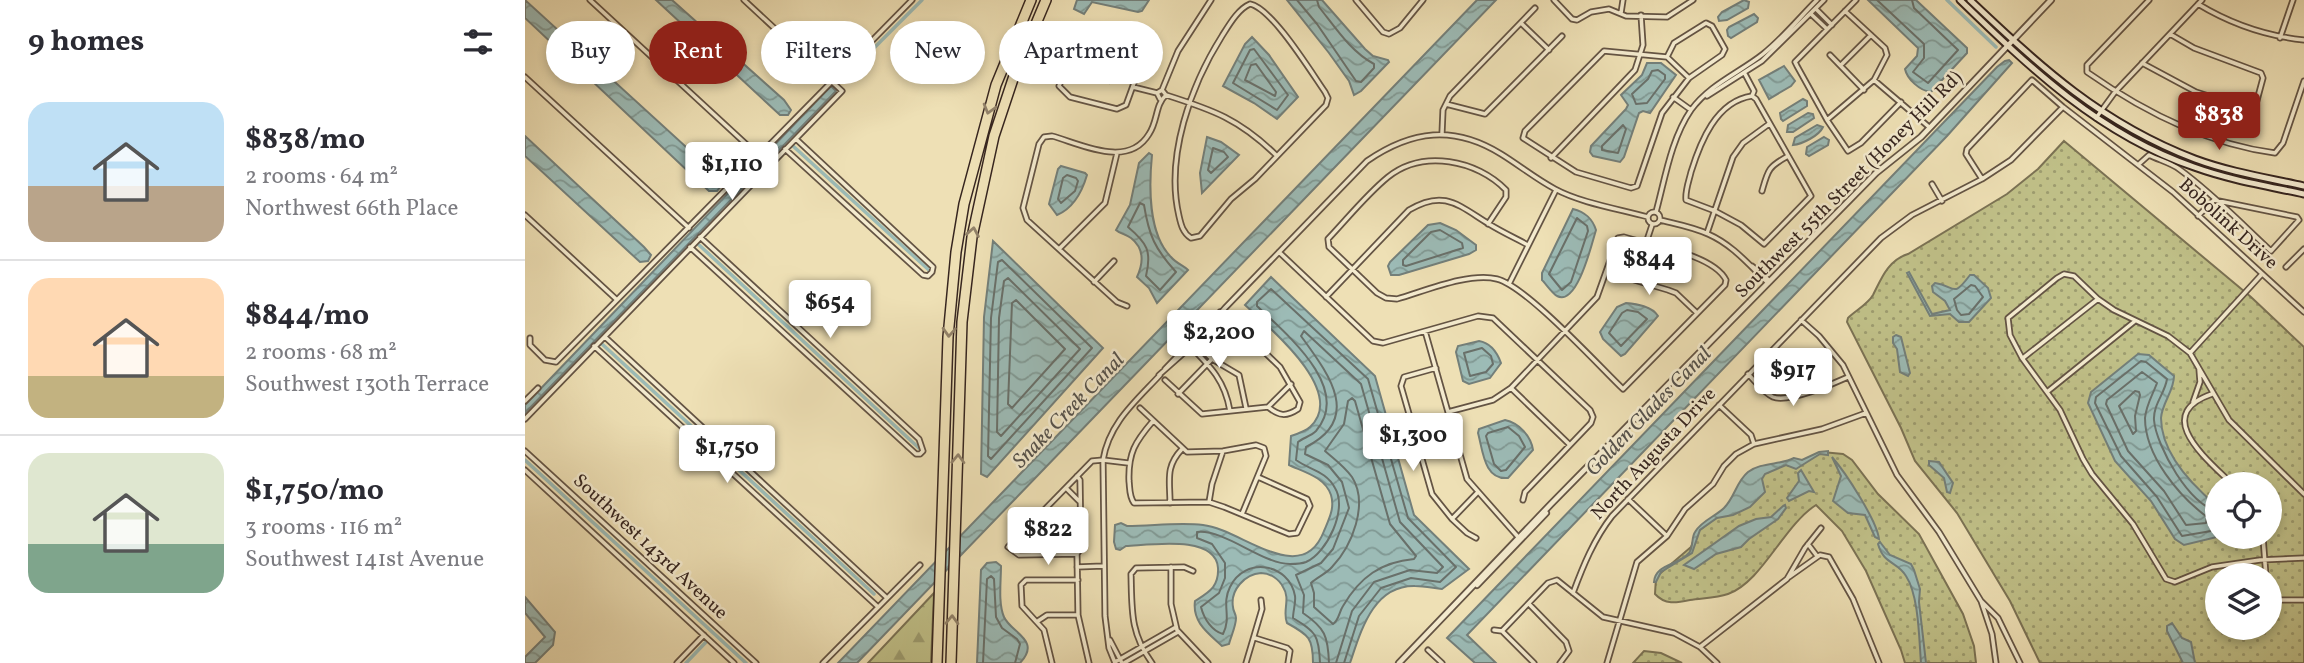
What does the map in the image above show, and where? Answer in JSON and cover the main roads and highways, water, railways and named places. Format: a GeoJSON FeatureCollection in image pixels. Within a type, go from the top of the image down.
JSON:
{"type":"FeatureCollection","features":[{"type":"Feature","properties":{"kind":"highway"},"geometry":{"type":"LineString","coordinates":[[937,663],[950,311],[964,204],[996,85],[1031,0]]}},
{"type":"Feature","properties":{"kind":"highway"},"geometry":{"type":"LineString","coordinates":[[951,663],[962,322],[972,237],[995,136],[1014,76],[1046,0]]}},
{"type":"Feature","properties":{"kind":"main road"},"geometry":{"type":"LineString","coordinates":[[1960,0],[2055,88],[2096,118],[2148,149],[2194,167],[2304,194]]}},
{"type":"Feature","properties":{"kind":"main road"},"geometry":{"type":"LineString","coordinates":[[1970,0],[2060,82],[2101,111],[2153,141],[2239,172],[2304,186]]}},
{"type":"Feature","properties":{"kind":"water"},"geometry":{"type":"Polygon","coordinates":[[[525,0],[548,21],[546,38],[525,18],[525,0]]]}},
{"type":"Feature","properties":{"kind":"water"},"geometry":{"type":"Polygon","coordinates":[[[656,0],[672,0],[696,21],[679,21],[656,0]]]}},
{"type":"Feature","properties":{"kind":"water"},"geometry":{"type":"Polygon","coordinates":[[[1077,0],[1149,0],[1142,11],[1138,12],[1092,2],[1084,14],[1074,9],[1077,0]]]}},
{"type":"Feature","properties":{"kind":"water"},"geometry":{"type":"Polygon","coordinates":[[[1287,0],[1322,0],[1365,49],[1373,56],[1389,62],[1354,95],[1349,81],[1287,0]]]}},
{"type":"Feature","properties":{"kind":"water"},"geometry":{"type":"Polygon","coordinates":[[[1477,0],[1496,0],[857,663],[838,663],[1477,0]]]}},
{"type":"Feature","properties":{"kind":"water"},"geometry":{"type":"Polygon","coordinates":[[[1744,0],[1749,2],[1748,8],[1727,20],[1719,21],[1718,17],[1722,12],[1744,0]]]}},
{"type":"Feature","properties":{"kind":"water"},"geometry":{"type":"Polygon","coordinates":[[[1868,0],[1916,0],[1967,48],[1967,53],[1931,92],[1918,87],[1905,69],[1917,56],[1918,48],[1868,0]]]}},
{"type":"Feature","properties":{"kind":"water"},"geometry":{"type":"Polygon","coordinates":[[[1754,14],[1758,18],[1757,22],[1731,38],[1728,36],[1729,27],[1754,14]]]}},
{"type":"Feature","properties":{"kind":"water"},"geometry":{"type":"Polygon","coordinates":[[[1252,37],[1269,55],[1298,97],[1277,119],[1223,86],[1245,44],[1252,37]]]}},
{"type":"Feature","properties":{"kind":"water"},"geometry":{"type":"Polygon","coordinates":[[[2009,60],[2012,63],[1947,136],[1467,635],[1496,663],[1475,663],[1447,638],[1997,67],[2009,60]]]}},
{"type":"Feature","properties":{"kind":"water"},"geometry":{"type":"Polygon","coordinates":[[[1647,63],[1661,63],[1676,75],[1650,113],[1639,113],[1620,162],[1593,156],[1590,152],[1591,146],[1626,109],[1628,105],[1621,95],[1642,75],[1647,63]]]}},
{"type":"Feature","properties":{"kind":"water"},"geometry":{"type":"Polygon","coordinates":[[[1784,66],[1795,81],[1769,99],[1759,80],[1784,66]]]}},
{"type":"Feature","properties":{"kind":"water"},"geometry":{"type":"Polygon","coordinates":[[[747,67],[761,79],[761,84],[766,84],[791,110],[788,115],[780,115],[747,84],[747,67]]]}},
{"type":"Feature","properties":{"kind":"water"},"geometry":{"type":"Polygon","coordinates":[[[595,84],[617,84],[719,177],[722,185],[717,191],[709,191],[595,84]]]}},
{"type":"Feature","properties":{"kind":"water"},"geometry":{"type":"Polygon","coordinates":[[[831,86],[836,91],[525,413],[525,405],[831,86]]]}},
{"type":"Feature","properties":{"kind":"water"},"geometry":{"type":"Polygon","coordinates":[[[1803,99],[1807,101],[1807,106],[1783,121],[1781,119],[1780,113],[1803,99]]]}},
{"type":"Feature","properties":{"kind":"water"},"geometry":{"type":"Polygon","coordinates":[[[1808,113],[1813,114],[1814,118],[1793,132],[1787,132],[1788,125],[1808,113]]]}},
{"type":"Feature","properties":{"kind":"water"},"geometry":{"type":"Polygon","coordinates":[[[1817,125],[1823,127],[1818,133],[1793,145],[1795,138],[1817,125]]]}},
{"type":"Feature","properties":{"kind":"water"},"geometry":{"type":"Polygon","coordinates":[[[525,136],[644,247],[651,255],[648,261],[640,262],[525,156],[525,136]]]}},
{"type":"Feature","properties":{"kind":"water"},"geometry":{"type":"Polygon","coordinates":[[[1207,137],[1221,142],[1239,155],[1202,193],[1200,173],[1207,137]]]}},
{"type":"Feature","properties":{"kind":"water"},"geometry":{"type":"Polygon","coordinates":[[[1824,137],[1829,140],[1828,145],[1809,156],[1806,154],[1807,147],[1824,137]]]}},
{"type":"Feature","properties":{"kind":"water"},"geometry":{"type":"Polygon","coordinates":[[[1149,153],[1152,155],[1152,209],[1158,236],[1171,257],[1188,270],[1157,303],[1149,288],[1137,277],[1141,267],[1139,247],[1131,238],[1116,230],[1130,205],[1139,163],[1149,153]]]}},
{"type":"Feature","properties":{"kind":"water"},"geometry":{"type":"Polygon","coordinates":[[[1061,166],[1087,175],[1077,199],[1057,215],[1049,204],[1061,166]]]}},
{"type":"Feature","properties":{"kind":"water"},"geometry":{"type":"Polygon","coordinates":[[[1573,209],[1587,216],[1596,230],[1577,283],[1564,297],[1557,296],[1542,280],[1542,273],[1573,209]]]}},
{"type":"Feature","properties":{"kind":"water"},"geometry":{"type":"Polygon","coordinates":[[[1440,223],[1456,230],[1476,245],[1476,250],[1399,275],[1391,275],[1388,266],[1390,262],[1428,225],[1440,223]]]}},
{"type":"Feature","properties":{"kind":"water"},"geometry":{"type":"Polygon","coordinates":[[[993,241],[1103,348],[987,477],[981,474],[984,317],[993,241]]]}},
{"type":"Feature","properties":{"kind":"water"},"geometry":{"type":"Polygon","coordinates":[[[1909,272],[1932,314],[1950,310],[1945,301],[1933,292],[1932,286],[1935,283],[1957,289],[1970,275],[1974,275],[1988,288],[1991,298],[1969,322],[1959,322],[1950,314],[1930,316],[1907,273],[1909,272]]]}},
{"type":"Feature","properties":{"kind":"water"},"geometry":{"type":"Polygon","coordinates":[[[1271,277],[1375,376],[1414,515],[1469,569],[1442,589],[1415,586],[1389,593],[1379,601],[1364,624],[1350,663],[1313,663],[1308,638],[1287,623],[1283,587],[1274,577],[1264,573],[1249,576],[1236,589],[1233,601],[1235,624],[1229,644],[1222,646],[1202,626],[1195,608],[1195,601],[1209,592],[1217,580],[1218,568],[1214,557],[1206,550],[1194,546],[1150,544],[1126,546],[1120,550],[1116,549],[1114,542],[1115,525],[1121,523],[1127,526],[1194,524],[1218,529],[1286,556],[1301,555],[1314,548],[1332,509],[1331,495],[1324,484],[1313,476],[1289,465],[1291,436],[1310,427],[1319,413],[1319,396],[1301,361],[1271,328],[1245,305],[1271,277]]]}},
{"type":"Feature","properties":{"kind":"water"},"geometry":{"type":"Polygon","coordinates":[[[1626,303],[1648,308],[1658,316],[1621,356],[1603,339],[1600,332],[1617,307],[1626,303]]]}},
{"type":"Feature","properties":{"kind":"water"},"geometry":{"type":"Polygon","coordinates":[[[1893,337],[1901,337],[1910,373],[1908,376],[1900,372],[1897,349],[1893,343],[1893,337]]]}},
{"type":"Feature","properties":{"kind":"water"},"geometry":{"type":"Polygon","coordinates":[[[1479,341],[1493,349],[1501,363],[1490,378],[1469,384],[1463,381],[1456,352],[1458,346],[1479,341]]]}},
{"type":"Feature","properties":{"kind":"water"},"geometry":{"type":"Polygon","coordinates":[[[2138,354],[2149,355],[2174,376],[2162,413],[2162,431],[2172,456],[2205,495],[2205,540],[2184,545],[2175,539],[2151,501],[2115,461],[2088,403],[2091,392],[2138,354]]]}},
{"type":"Feature","properties":{"kind":"water"},"geometry":{"type":"Polygon","coordinates":[[[1505,420],[1523,431],[1533,450],[1508,478],[1500,477],[1489,469],[1478,433],[1479,429],[1505,420]]]}},
{"type":"Feature","properties":{"kind":"water"},"geometry":{"type":"Polygon","coordinates":[[[1828,451],[1828,455],[1820,454],[1796,469],[1786,465],[1765,474],[1762,479],[1765,492],[1750,507],[1733,515],[1717,518],[1700,530],[1692,553],[1661,572],[1654,582],[1658,572],[1689,553],[1698,528],[1724,508],[1748,472],[1794,458],[1802,460],[1828,451]]]}},
{"type":"Feature","properties":{"kind":"water"},"geometry":{"type":"Polygon","coordinates":[[[1832,457],[1860,497],[1879,539],[1875,537],[1865,515],[1848,513],[1833,501],[1841,476],[1832,457]]]}},
{"type":"Feature","properties":{"kind":"water"},"geometry":{"type":"Polygon","coordinates":[[[1929,461],[1939,462],[1953,483],[1950,493],[1947,492],[1944,478],[1929,465],[1929,461]]]}},
{"type":"Feature","properties":{"kind":"water"},"geometry":{"type":"Polygon","coordinates":[[[1801,470],[1814,492],[1809,491],[1789,501],[1787,498],[1799,481],[1798,473],[1801,470]]]}},
{"type":"Feature","properties":{"kind":"water"},"geometry":{"type":"Polygon","coordinates":[[[1783,506],[1786,508],[1778,519],[1741,547],[1716,554],[1694,569],[1684,565],[1739,526],[1756,519],[1771,517],[1783,506]]]}},
{"type":"Feature","properties":{"kind":"water"},"geometry":{"type":"Polygon","coordinates":[[[1880,542],[1890,555],[1911,564],[1914,570],[1920,589],[1926,663],[1921,663],[1918,618],[1910,584],[1902,571],[1884,556],[1878,544],[1880,542]]]}},
{"type":"Feature","properties":{"kind":"water"},"geometry":{"type":"Polygon","coordinates":[[[996,562],[1001,566],[1000,599],[1004,617],[1023,637],[1028,648],[1020,663],[977,663],[981,570],[987,563],[996,562]]]}},
{"type":"Feature","properties":{"kind":"water"},"geometry":{"type":"Polygon","coordinates":[[[525,597],[555,632],[553,645],[535,663],[525,663],[525,657],[545,637],[525,613],[525,597]]]}},
{"type":"Feature","properties":{"kind":"water"},"geometry":{"type":"Polygon","coordinates":[[[2172,623],[2182,638],[2191,642],[2195,663],[2183,663],[2167,631],[2167,626],[2172,623]]]}},
{"type":"Feature","properties":{"kind":"waterway"},"geometry":{"type":"LineString","coordinates":[[876,46],[922,0]]}},
{"type":"Feature","properties":{"kind":"waterway"},"geometry":{"type":"LineString","coordinates":[[1947,0],[1996,47]]}},
{"type":"Feature","properties":{"kind":"waterway"},"geometry":{"type":"LineString","coordinates":[[793,146],[930,271]]}},
{"type":"Feature","properties":{"kind":"waterway"},"geometry":{"type":"LineString","coordinates":[[698,244],[920,449]]}},
{"type":"Feature","properties":{"kind":"waterway"},"geometry":{"type":"LineString","coordinates":[[602,344],[874,594]]}},
{"type":"Feature","properties":{"kind":"waterway"},"geometry":{"type":"LineString","coordinates":[[525,460],[746,663]]}},
{"type":"Feature","properties":{"kind":"waterway"},"geometry":{"type":"LineString","coordinates":[[686,663],[707,641]]}},
{"type":"Feature","properties":{"kind":"water label","name":"Snake Creek Canal"},"geometry":{"type":"Point","coordinates":[1069,411]}},
{"type":"Feature","properties":{"kind":"water label","name":"Golden Glades Canal"},"geometry":{"type":"Point","coordinates":[1649,412]}}]}
